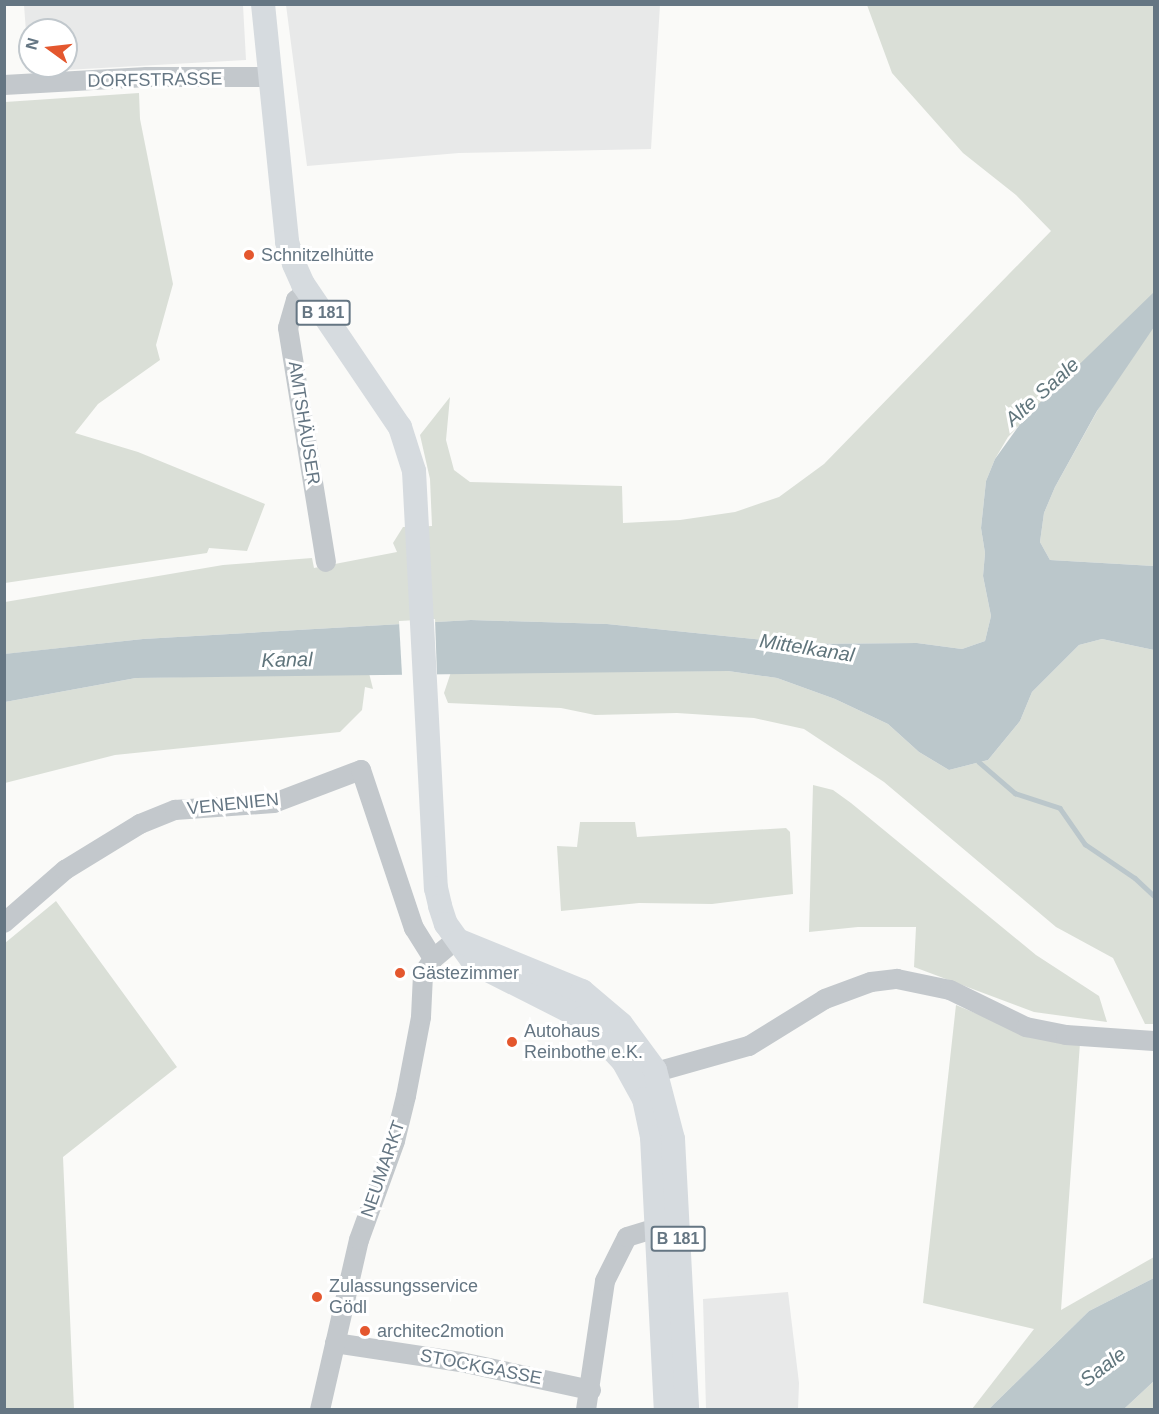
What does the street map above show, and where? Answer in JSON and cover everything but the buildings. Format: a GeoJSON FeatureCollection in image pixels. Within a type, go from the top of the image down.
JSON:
{"type":"FeatureCollection","features":[{"type":"Feature","properties":{"kind":"main road","name":"B 181"},"geometry":{"type":"LineString","coordinates":[[264,4],[287,242],[308,291],[400,428],[414,471],[436,888],[446,924],[457,939],[582,991],[621,1024],[673,1139],[687,1410]]}},
{"type":"Feature","properties":{"kind":"main road","name":"B 181"},"geometry":{"type":"LineString","coordinates":[[644,1075],[649,1118],[666,1410]]}},
{"type":"Feature","properties":{"kind":"street","name":"DORFSTRASSE"},"geometry":{"type":"LineString","coordinates":[[4,85],[147,77],[270,77]]}},
{"type":"Feature","properties":{"kind":"street","name":"AMTSHÄUSER"},"geometry":{"type":"LineString","coordinates":[[308,291],[296,300],[288,328],[326,562]]}},
{"type":"Feature","properties":{"kind":"street","name":"VENENIEN"},"geometry":{"type":"LineString","coordinates":[[4,924],[65,870],[106,842],[140,824],[175,810],[274,803],[361,770],[414,928],[433,959]]}},
{"type":"Feature","properties":{"kind":"street","name":"NEUMARKT"},"geometry":{"type":"LineString","coordinates":[[320,1410],[358,1240],[395,1141],[420,1017],[423,974],[433,959],[457,939]]}},
{"type":"Feature","properties":{"kind":"street"},"geometry":{"type":"LineString","coordinates":[[644,1075],[749,1046],[825,999],[871,982],[897,979],[950,990],[1026,1026],[1066,1035],[1149,1042]]}},
{"type":"Feature","properties":{"kind":"street"},"geometry":{"type":"LineString","coordinates":[[586,1410],[591,1390],[605,1281],[614,1258],[627,1237],[656,1228]]}},
{"type":"Feature","properties":{"kind":"street","name":"STOCKGASSE"},"geometry":{"type":"LineString","coordinates":[[335,1342],[461,1362],[591,1390]]}},
{"type":"Feature","properties":{"kind":"shaded area"},"geometry":{"type":"Polygon","coordinates":[[[24,5],[243,5],[246,60],[78,69],[78,18],[25,18],[24,5]]]}},
{"type":"Feature","properties":{"kind":"shaded area"},"geometry":{"type":"Polygon","coordinates":[[[286,5],[660,5],[651,149],[459,153],[307,166],[286,5]]]}},
{"type":"Feature","properties":{"kind":"shaded area"},"geometry":{"type":"Polygon","coordinates":[[[867,5],[1154,5],[1154,566],[1050,560],[1040,542],[1044,513],[1055,487],[1100,406],[1070,373],[1008,437],[986,481],[981,528],[985,553],[983,576],[991,616],[985,641],[962,649],[917,643],[804,644],[607,624],[471,620],[143,639],[5,654],[5,602],[223,565],[312,558],[314,568],[397,552],[393,543],[403,527],[432,526],[430,479],[420,435],[450,397],[446,440],[454,470],[470,482],[622,486],[623,523],[680,520],[735,512],[779,497],[824,464],[1051,231],[1016,195],[963,153],[892,73],[867,5]]]}},
{"type":"Feature","properties":{"kind":"shaded area"},"geometry":{"type":"Polygon","coordinates":[[[139,93],[140,119],[173,284],[156,345],[160,360],[98,404],[75,433],[138,452],[265,504],[247,551],[209,548],[207,553],[5,583],[5,102],[139,93]]]}},
{"type":"Feature","properties":{"kind":"shaded area"},"geometry":{"type":"Polygon","coordinates":[[[1102,639],[1154,650],[1154,1024],[1145,1024],[1113,958],[1056,927],[884,782],[804,729],[754,718],[677,713],[595,715],[561,708],[448,703],[444,693],[451,672],[728,671],[777,678],[835,699],[888,724],[919,752],[949,770],[988,760],[1020,721],[1032,692],[1079,645],[1102,639]]]}},
{"type":"Feature","properties":{"kind":"shaded area"},"geometry":{"type":"Polygon","coordinates":[[[369,673],[373,689],[365,687],[362,710],[340,732],[115,755],[5,783],[5,702],[136,678],[369,673]]]}},
{"type":"Feature","properties":{"kind":"shaded area"},"geometry":{"type":"Polygon","coordinates":[[[813,785],[833,790],[851,803],[1036,955],[1099,996],[1107,1022],[1034,1012],[914,967],[916,927],[858,927],[809,932],[813,785]]]}},
{"type":"Feature","properties":{"kind":"shaded area"},"geometry":{"type":"Polygon","coordinates":[[[580,822],[635,822],[637,837],[786,828],[790,832],[793,894],[712,904],[639,903],[561,911],[557,846],[577,847],[580,822]]]}},
{"type":"Feature","properties":{"kind":"shaded area"},"geometry":{"type":"Polygon","coordinates":[[[56,901],[177,1067],[63,1157],[74,1409],[5,1409],[5,943],[56,901]]]}},
{"type":"Feature","properties":{"kind":"shaded area"},"geometry":{"type":"Polygon","coordinates":[[[956,1005],[1023,1033],[1080,1043],[1061,1310],[1154,1257],[1154,1278],[1089,1311],[989,1409],[972,1409],[1034,1329],[923,1303],[956,1005]]]}},
{"type":"Feature","properties":{"kind":"shaded area"},"geometry":{"type":"Polygon","coordinates":[[[788,1292],[799,1383],[798,1409],[706,1409],[703,1299],[788,1292]]]}},
{"type":"Feature","properties":{"kind":"shaded area"},"geometry":{"type":"Polygon","coordinates":[[[1154,1381],[1154,1409],[1124,1409],[1154,1381]]]}},
{"type":"Feature","properties":{"kind":"water"},"geometry":{"type":"Polygon","coordinates":[[[1154,292],[1154,327],[1097,411],[1055,487],[1044,513],[1040,542],[1050,560],[1154,566],[1154,650],[1102,639],[1079,645],[1032,692],[1020,721],[988,760],[949,770],[919,752],[888,724],[835,699],[777,678],[728,671],[136,678],[5,702],[4,654],[143,639],[471,620],[607,624],[804,644],[917,643],[962,649],[985,641],[991,616],[983,576],[985,553],[981,528],[986,481],[995,459],[1026,416],[1154,292]]]}},
{"type":"Feature","properties":{"kind":"water","name":"Saale"},"geometry":{"type":"Polygon","coordinates":[[[1154,1278],[1154,1381],[1124,1409],[989,1409],[1089,1311],[1154,1278]]]}},
{"type":"Feature","properties":{"kind":"pier"},"geometry":{"type":"Polygon","coordinates":[[[435,619],[437,675],[402,675],[399,621],[435,619]]]}},
{"type":"Feature","properties":{"kind":"waterway"},"geometry":{"type":"LineString","coordinates":[[979,762],[1015,793],[1060,808],[1085,844],[1135,878],[1154,896]]}},
{"type":"Feature","properties":{"kind":"place","name":"Schnitzelhütte"},"geometry":{"type":"Point","coordinates":[249,255]}},
{"type":"Feature","properties":{"kind":"place","name":"Gästezimmer"},"geometry":{"type":"Point","coordinates":[400,973]}},
{"type":"Feature","properties":{"kind":"place","name":"Autohaus Reinbothe e.K."},"geometry":{"type":"Point","coordinates":[512,1042]}},
{"type":"Feature","properties":{"kind":"place","name":"Zulassungsservice Gödl"},"geometry":{"type":"Point","coordinates":[317,1297]}},
{"type":"Feature","properties":{"kind":"place","name":"architec2motion"},"geometry":{"type":"Point","coordinates":[365,1331]}},
{"type":"Feature","properties":{"kind":"water label","name":"Alte Saale"},"geometry":{"type":"Point","coordinates":[1042,392]}},
{"type":"Feature","properties":{"kind":"water label","name":"Mittelkanal"},"geometry":{"type":"Point","coordinates":[807,648]}},
{"type":"Feature","properties":{"kind":"water label","name":"Kanal"},"geometry":{"type":"Point","coordinates":[287,660]}}]}
